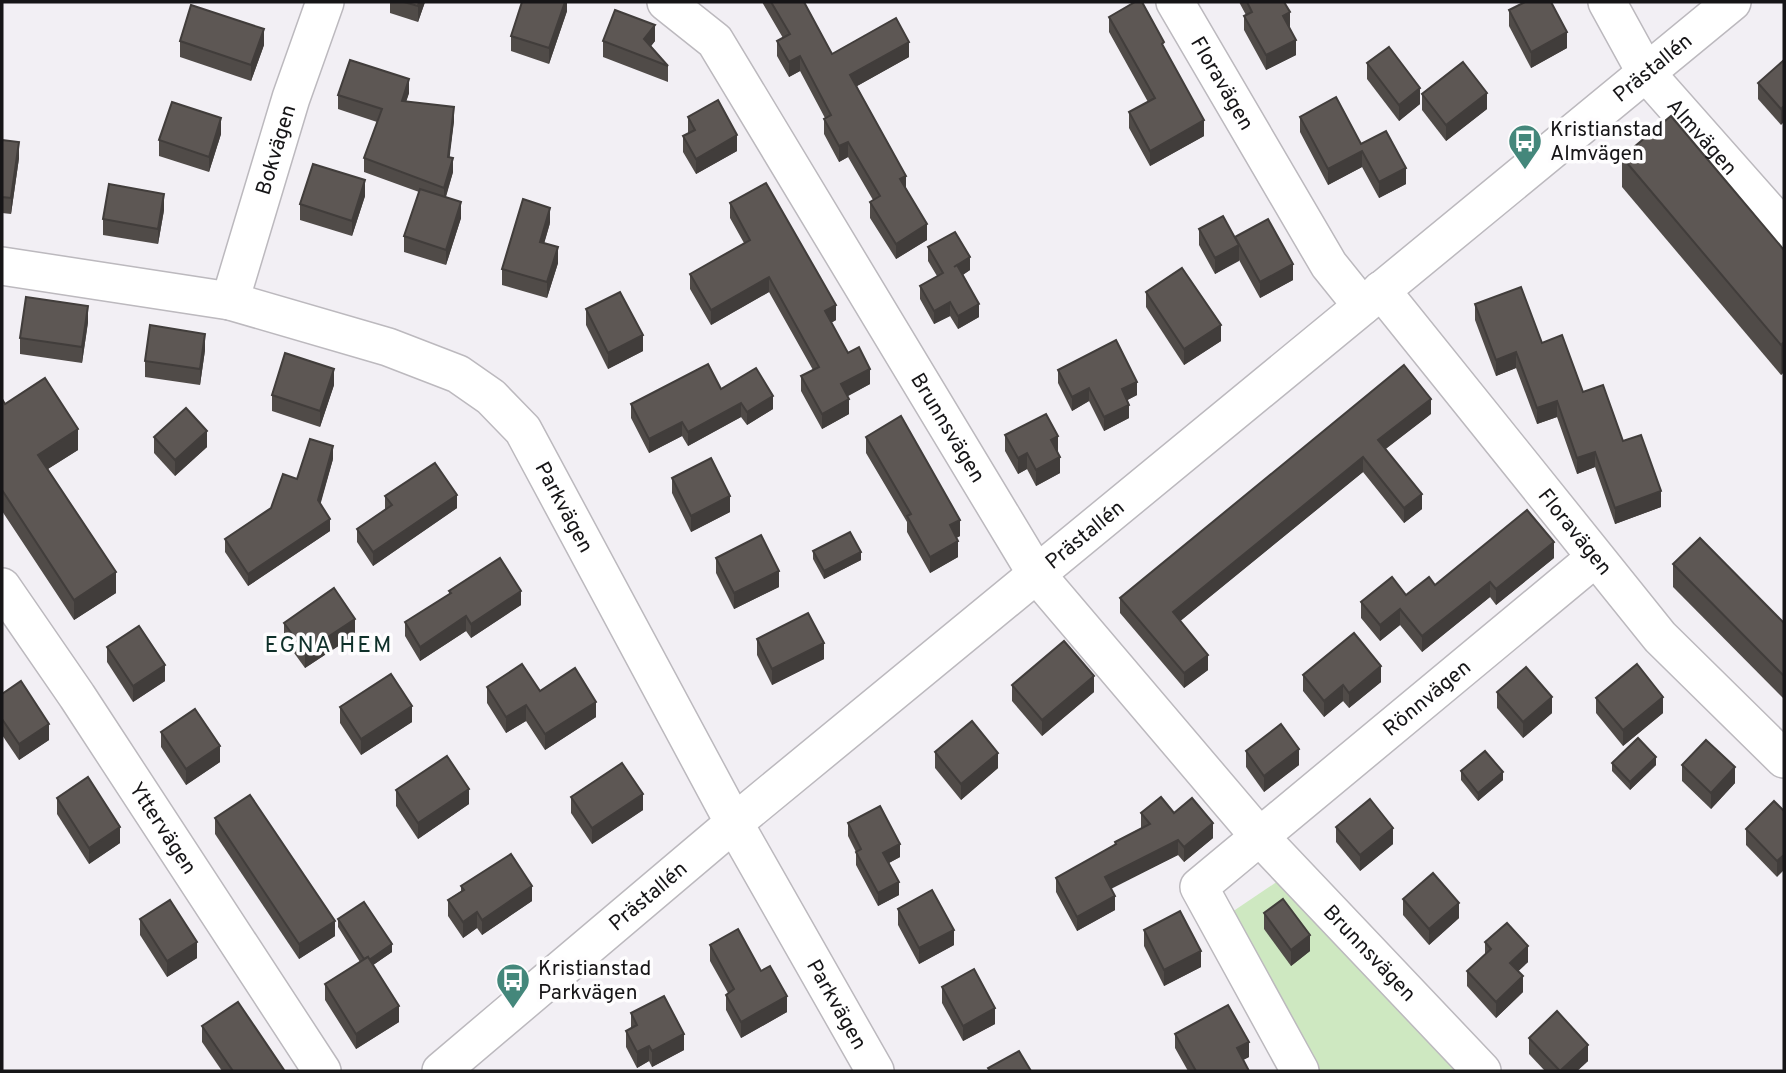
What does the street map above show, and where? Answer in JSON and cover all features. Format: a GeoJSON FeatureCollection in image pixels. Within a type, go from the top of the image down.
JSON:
{"type":"FeatureCollection","features":[{"type":"Feature","properties":{"kind":"street","name":"Bokvägen"},"geometry":{"type":"LineString","coordinates":[[230,301],[291,99],[325,2]]}},
{"type":"Feature","properties":{"kind":"street","name":"Brunnsvägen"},"geometry":{"type":"LineString","coordinates":[[666,2],[715,41],[1037,575],[1259,836],[1482,1071]]}},
{"type":"Feature","properties":{"kind":"street","name":"Floravägen"},"geometry":{"type":"LineString","coordinates":[[1175,2],[1329,265],[1371,298],[1660,637],[1784,760]]}},
{"type":"Feature","properties":{"kind":"street","name":"Almvägen"},"geometry":{"type":"LineString","coordinates":[[1607,2],[1647,73],[1777,205]]}},
{"type":"Feature","properties":{"kind":"street","name":"Prästallén"},"geometry":{"type":"LineString","coordinates":[[441,1071],[734,824],[1732,2]]}},
{"type":"Feature","properties":{"kind":"street","name":"Parkvägen"},"geometry":{"type":"LineString","coordinates":[[2,266],[230,301],[388,347],[458,374],[491,397],[523,430],[734,824],[875,1071]]}},
{"type":"Feature","properties":{"kind":"street","name":"Rönnvägen"},"geometry":{"type":"LineString","coordinates":[[1259,836],[1595,558]]}},
{"type":"Feature","properties":{"kind":"street","name":"Yttervägen"},"geometry":{"type":"LineString","coordinates":[[2,587],[85,707],[322,1071]]}},
{"type":"Feature","properties":{"kind":"street"},"geometry":{"type":"LineString","coordinates":[[1259,836],[1199,887],[1300,1071]]}},
{"type":"Feature","properties":{"kind":"green space"},"geometry":{"type":"Polygon","coordinates":[[[1278,881],[1457,1071],[1316,1071],[1229,914],[1278,881]]]}},
{"type":"Feature","properties":{"kind":"building"},"geometry":{"type":"Polygon","coordinates":[[[522,2],[565,2],[549,48],[511,36],[522,2]]]}},
{"type":"Feature","properties":{"kind":"building"},"geometry":{"type":"Polygon","coordinates":[[[771,2],[804,2],[832,54],[896,18],[909,42],[850,75],[906,176],[900,179],[927,224],[896,244],[870,202],[880,196],[848,142],[839,146],[824,119],[831,115],[800,56],[789,62],[777,41],[790,34],[771,2]]]}},
{"type":"Feature","properties":{"kind":"building"},"geometry":{"type":"Polygon","coordinates":[[[1135,2],[1142,2],[1204,120],[1150,151],[1129,112],[1155,98],[1109,17],[1135,2]]]}},
{"type":"Feature","properties":{"kind":"building"},"geometry":{"type":"Polygon","coordinates":[[[1247,2],[1284,2],[1290,12],[1283,16],[1296,40],[1266,55],[1244,16],[1252,12],[1247,2]]]}},
{"type":"Feature","properties":{"kind":"building"},"geometry":{"type":"Polygon","coordinates":[[[1525,2],[1551,2],[1567,32],[1531,52],[1509,10],[1525,2]]]}},
{"type":"Feature","properties":{"kind":"building"},"geometry":{"type":"Polygon","coordinates":[[[191,5],[264,29],[251,65],[180,41],[191,5]]]}},
{"type":"Feature","properties":{"kind":"building"},"geometry":{"type":"Polygon","coordinates":[[[615,10],[655,25],[644,39],[668,66],[603,41],[615,10]]]}},
{"type":"Feature","properties":{"kind":"building"},"geometry":{"type":"Polygon","coordinates":[[[1389,47],[1420,88],[1399,105],[1367,63],[1389,47]]]}},
{"type":"Feature","properties":{"kind":"building"},"geometry":{"type":"Polygon","coordinates":[[[350,60],[409,79],[402,101],[454,107],[448,157],[453,158],[444,188],[364,158],[382,109],[338,95],[350,60]]]}},
{"type":"Feature","properties":{"kind":"building"},"geometry":{"type":"Polygon","coordinates":[[[1784,60],[1784,106],[1781,109],[1758,83],[1784,60]]]}},
{"type":"Feature","properties":{"kind":"building"},"geometry":{"type":"Polygon","coordinates":[[[1463,62],[1487,93],[1446,125],[1422,94],[1463,62]]]}},
{"type":"Feature","properties":{"kind":"building"},"geometry":{"type":"Polygon","coordinates":[[[1336,97],[1361,144],[1386,131],[1406,168],[1379,182],[1362,151],[1328,169],[1300,117],[1336,97]]]}},
{"type":"Feature","properties":{"kind":"building"},"geometry":{"type":"Polygon","coordinates":[[[718,100],[737,135],[696,159],[683,136],[695,130],[688,117],[718,100]]]}},
{"type":"Feature","properties":{"kind":"building"},"geometry":{"type":"Polygon","coordinates":[[[172,102],[221,118],[209,157],[159,140],[172,102]]]}},
{"type":"Feature","properties":{"kind":"building"},"geometry":{"type":"Polygon","coordinates":[[[1671,116],[1784,250],[1784,342],[1781,345],[1622,157],[1671,116]]]}},
{"type":"Feature","properties":{"kind":"building"},"geometry":{"type":"Polygon","coordinates":[[[2,140],[19,142],[11,198],[2,197],[2,140]]]}},
{"type":"Feature","properties":{"kind":"building"},"geometry":{"type":"Polygon","coordinates":[[[313,164],[365,180],[352,221],[300,204],[313,164]]]}},
{"type":"Feature","properties":{"kind":"building"},"geometry":{"type":"Polygon","coordinates":[[[766,183],[836,305],[825,311],[848,353],[859,347],[870,369],[841,384],[849,399],[822,414],[801,376],[819,367],[769,277],[711,310],[690,274],[750,240],[730,203],[766,183]]]}},
{"type":"Feature","properties":{"kind":"building"},"geometry":{"type":"Polygon","coordinates":[[[109,184],[164,194],[158,229],[103,219],[109,184]]]}},
{"type":"Feature","properties":{"kind":"building"},"geometry":{"type":"Polygon","coordinates":[[[420,189],[461,202],[446,250],[404,236],[420,189]]]}},
{"type":"Feature","properties":{"kind":"building"},"geometry":{"type":"Polygon","coordinates":[[[523,199],[550,208],[540,242],[558,247],[547,282],[502,269],[523,199]]]}},
{"type":"Feature","properties":{"kind":"building"},"geometry":{"type":"Polygon","coordinates":[[[1223,216],[1239,245],[1215,258],[1199,229],[1223,216]]]}},
{"type":"Feature","properties":{"kind":"building"},"geometry":{"type":"Polygon","coordinates":[[[1268,219],[1293,264],[1260,282],[1235,237],[1268,219]]]}},
{"type":"Feature","properties":{"kind":"building"},"geometry":{"type":"Polygon","coordinates":[[[955,232],[970,257],[957,265],[979,304],[958,316],[950,302],[934,311],[920,286],[943,273],[928,247],[955,232]]]}},
{"type":"Feature","properties":{"kind":"building"},"geometry":{"type":"Polygon","coordinates":[[[1182,268],[1221,325],[1184,349],[1146,292],[1182,268]]]}},
{"type":"Feature","properties":{"kind":"building"},"geometry":{"type":"Polygon","coordinates":[[[1521,287],[1542,343],[1562,335],[1583,392],[1603,385],[1623,441],[1641,435],[1661,491],[1615,508],[1595,452],[1577,458],[1557,401],[1537,408],[1516,352],[1496,360],[1475,304],[1521,287]]]}},
{"type":"Feature","properties":{"kind":"building"},"geometry":{"type":"Polygon","coordinates":[[[620,292],[643,335],[608,353],[586,309],[620,292]]]}},
{"type":"Feature","properties":{"kind":"building"},"geometry":{"type":"Polygon","coordinates":[[[26,297],[88,306],[82,347],[20,338],[26,297]]]}},
{"type":"Feature","properties":{"kind":"building"},"geometry":{"type":"Polygon","coordinates":[[[150,325],[205,334],[200,369],[145,361],[150,325]]]}},
{"type":"Feature","properties":{"kind":"building"},"geometry":{"type":"Polygon","coordinates":[[[1116,340],[1137,382],[1122,389],[1129,405],[1104,417],[1089,388],[1072,397],[1058,370],[1116,340]]]}},
{"type":"Feature","properties":{"kind":"building"},"geometry":{"type":"Polygon","coordinates":[[[285,353],[334,369],[320,411],[272,395],[285,353]]]}},
{"type":"Feature","properties":{"kind":"building"},"geometry":{"type":"Polygon","coordinates":[[[708,364],[721,389],[756,368],[773,396],[747,412],[741,403],[688,432],[682,422],[649,439],[631,404],[708,364]]]}},
{"type":"Feature","properties":{"kind":"building"},"geometry":{"type":"Polygon","coordinates":[[[1404,365],[1431,399],[1378,440],[1422,494],[1404,508],[1363,457],[1173,612],[1208,655],[1184,673],[1120,598],[1404,365]]]}},
{"type":"Feature","properties":{"kind":"building"},"geometry":{"type":"Polygon","coordinates":[[[45,378],[78,429],[38,455],[116,572],[74,600],[2,490],[2,399],[5,404],[45,378]]]}},
{"type":"Feature","properties":{"kind":"building"},"geometry":{"type":"Polygon","coordinates":[[[186,408],[207,431],[175,460],[154,437],[186,408]]]}},
{"type":"Feature","properties":{"kind":"building"},"geometry":{"type":"Polygon","coordinates":[[[1046,414],[1058,436],[1051,440],[1060,457],[1036,470],[1027,453],[1018,458],[1005,435],[1046,414]]]}},
{"type":"Feature","properties":{"kind":"building"},"geometry":{"type":"Polygon","coordinates":[[[901,416],[960,520],[950,525],[958,541],[930,557],[907,516],[911,514],[866,437],[901,416]]]}},
{"type":"Feature","properties":{"kind":"building"},"geometry":{"type":"Polygon","coordinates":[[[310,439],[333,446],[318,500],[330,519],[248,574],[225,539],[271,508],[283,474],[297,479],[310,439]]]}},
{"type":"Feature","properties":{"kind":"building"},"geometry":{"type":"Polygon","coordinates":[[[711,458],[730,496],[691,516],[672,478],[711,458]]]}},
{"type":"Feature","properties":{"kind":"building"},"geometry":{"type":"Polygon","coordinates":[[[435,463],[457,495],[373,552],[357,529],[392,505],[385,496],[435,463]]]}},
{"type":"Feature","properties":{"kind":"building"},"geometry":{"type":"Polygon","coordinates":[[[1527,510],[1554,542],[1496,589],[1490,582],[1422,636],[1400,609],[1380,625],[1361,602],[1392,577],[1406,595],[1429,577],[1435,585],[1527,510]]]}},
{"type":"Feature","properties":{"kind":"building"},"geometry":{"type":"Polygon","coordinates":[[[850,532],[861,552],[824,571],[813,551],[850,532]]]}},
{"type":"Feature","properties":{"kind":"building"},"geometry":{"type":"Polygon","coordinates":[[[761,535],[779,571],[734,593],[716,558],[761,535]]]}},
{"type":"Feature","properties":{"kind":"building"},"geometry":{"type":"Polygon","coordinates":[[[1700,538],[1784,623],[1784,676],[1673,564],[1700,538]]]}},
{"type":"Feature","properties":{"kind":"building"},"geometry":{"type":"Polygon","coordinates":[[[500,558],[521,591],[471,624],[466,616],[420,647],[405,622],[500,558]]]}},
{"type":"Feature","properties":{"kind":"building"},"geometry":{"type":"Polygon","coordinates":[[[334,588],[355,619],[305,652],[284,623],[334,588]]]}},
{"type":"Feature","properties":{"kind":"building"},"geometry":{"type":"Polygon","coordinates":[[[808,613],[824,643],[772,669],[757,639],[808,613]]]}},
{"type":"Feature","properties":{"kind":"building"},"geometry":{"type":"Polygon","coordinates":[[[139,626],[165,665],[133,686],[107,647],[139,626]]]}},
{"type":"Feature","properties":{"kind":"building"},"geometry":{"type":"Polygon","coordinates":[[[1354,633],[1381,666],[1349,693],[1343,685],[1324,701],[1303,675],[1354,633]]]}},
{"type":"Feature","properties":{"kind":"building"},"geometry":{"type":"Polygon","coordinates":[[[1064,641],[1094,676],[1042,720],[1012,685],[1064,641]]]}},
{"type":"Feature","properties":{"kind":"building"},"geometry":{"type":"Polygon","coordinates":[[[522,664],[540,691],[575,668],[596,702],[545,734],[526,705],[506,717],[487,687],[522,664]]]}},
{"type":"Feature","properties":{"kind":"building"},"geometry":{"type":"Polygon","coordinates":[[[1637,664],[1663,697],[1623,730],[1596,698],[1637,664]]]}},
{"type":"Feature","properties":{"kind":"building"},"geometry":{"type":"Polygon","coordinates":[[[1526,667],[1552,697],[1523,722],[1497,692],[1526,667]]]}},
{"type":"Feature","properties":{"kind":"building"},"geometry":{"type":"Polygon","coordinates":[[[391,674],[412,706],[361,739],[340,707],[391,674]]]}},
{"type":"Feature","properties":{"kind":"building"},"geometry":{"type":"Polygon","coordinates":[[[21,681],[49,724],[19,744],[2,719],[2,694],[21,681]]]}},
{"type":"Feature","properties":{"kind":"building"},"geometry":{"type":"Polygon","coordinates":[[[195,709],[220,746],[186,769],[161,732],[195,709]]]}},
{"type":"Feature","properties":{"kind":"building"},"geometry":{"type":"Polygon","coordinates":[[[972,721],[998,753],[961,784],[935,752],[972,721]]]}},
{"type":"Feature","properties":{"kind":"building"},"geometry":{"type":"Polygon","coordinates":[[[1281,724],[1299,749],[1264,776],[1246,751],[1281,724]]]}},
{"type":"Feature","properties":{"kind":"building"},"geometry":{"type":"Polygon","coordinates":[[[1638,738],[1656,757],[1630,782],[1612,763],[1638,738]]]}},
{"type":"Feature","properties":{"kind":"building"},"geometry":{"type":"Polygon","coordinates":[[[1706,740],[1735,767],[1711,793],[1682,765],[1706,740]]]}},
{"type":"Feature","properties":{"kind":"building"},"geometry":{"type":"Polygon","coordinates":[[[1485,751],[1503,772],[1478,793],[1461,771],[1485,751]]]}},
{"type":"Feature","properties":{"kind":"building"},"geometry":{"type":"Polygon","coordinates":[[[447,756],[469,789],[418,823],[396,790],[447,756]]]}},
{"type":"Feature","properties":{"kind":"building"},"geometry":{"type":"Polygon","coordinates":[[[622,763],[643,794],[592,828],[571,797],[622,763]]]}},
{"type":"Feature","properties":{"kind":"building"},"geometry":{"type":"Polygon","coordinates":[[[88,777],[120,827],[89,848],[57,798],[88,777]]]}},
{"type":"Feature","properties":{"kind":"building"},"geometry":{"type":"Polygon","coordinates":[[[250,795],[335,921],[299,944],[215,818],[250,795]]]}},
{"type":"Feature","properties":{"kind":"building"},"geometry":{"type":"Polygon","coordinates":[[[1161,797],[1174,813],[1192,798],[1213,823],[1184,847],[1178,840],[1105,877],[1115,896],[1077,917],[1056,878],[1150,824],[1141,813],[1161,797]]]}},
{"type":"Feature","properties":{"kind":"building"},"geometry":{"type":"Polygon","coordinates":[[[1370,799],[1393,828],[1360,855],[1336,827],[1370,799]]]}},
{"type":"Feature","properties":{"kind":"building"},"geometry":{"type":"Polygon","coordinates":[[[1774,801],[1784,811],[1784,855],[1777,861],[1746,829],[1774,801]]]}},
{"type":"Feature","properties":{"kind":"building"},"geometry":{"type":"Polygon","coordinates":[[[880,806],[900,844],[883,853],[899,882],[878,893],[856,852],[861,849],[848,823],[880,806]]]}},
{"type":"Feature","properties":{"kind":"building"},"geometry":{"type":"Polygon","coordinates":[[[511,854],[532,886],[482,920],[477,912],[463,922],[448,900],[464,890],[461,886],[511,854]]]}},
{"type":"Feature","properties":{"kind":"building"},"geometry":{"type":"Polygon","coordinates":[[[1433,873],[1459,903],[1429,929],[1403,899],[1433,873]]]}},
{"type":"Feature","properties":{"kind":"building"},"geometry":{"type":"Polygon","coordinates":[[[932,890],[954,930],[919,948],[898,909],[932,890]]]}},
{"type":"Feature","properties":{"kind":"building"},"geometry":{"type":"Polygon","coordinates":[[[1283,899],[1310,935],[1291,950],[1264,913],[1283,899]]]}},
{"type":"Feature","properties":{"kind":"building"},"geometry":{"type":"Polygon","coordinates":[[[170,900],[197,942],[167,961],[140,919],[170,900]]]}},
{"type":"Feature","properties":{"kind":"building"},"geometry":{"type":"Polygon","coordinates":[[[364,902],[392,944],[369,960],[368,957],[364,959],[338,919],[364,902]]]}},
{"type":"Feature","properties":{"kind":"building"},"geometry":{"type":"Polygon","coordinates":[[[1180,911],[1201,951],[1164,970],[1144,930],[1180,911]]]}},
{"type":"Feature","properties":{"kind":"building"},"geometry":{"type":"Polygon","coordinates":[[[1507,923],[1528,946],[1510,963],[1523,976],[1496,1002],[1467,971],[1491,949],[1485,942],[1507,923]]]}},
{"type":"Feature","properties":{"kind":"building"},"geometry":{"type":"Polygon","coordinates":[[[738,929],[761,971],[770,966],[787,996],[741,1022],[726,995],[734,989],[710,945],[738,929]]]}},
{"type":"Feature","properties":{"kind":"building"},"geometry":{"type":"Polygon","coordinates":[[[368,957],[399,1006],[356,1034],[325,984],[368,957]]]}},
{"type":"Feature","properties":{"kind":"building"},"geometry":{"type":"Polygon","coordinates":[[[974,969],[995,1008],[963,1026],[942,987],[974,969]]]}},
{"type":"Feature","properties":{"kind":"building"},"geometry":{"type":"Polygon","coordinates":[[[664,996],[684,1034],[652,1051],[649,1046],[637,1052],[626,1031],[637,1025],[631,1013],[664,996]]]}},
{"type":"Feature","properties":{"kind":"building"},"geometry":{"type":"Polygon","coordinates":[[[238,1002],[283,1071],[233,1071],[202,1026],[238,1002]]]}},
{"type":"Feature","properties":{"kind":"building"},"geometry":{"type":"Polygon","coordinates":[[[1228,1005],[1249,1042],[1237,1048],[1249,1071],[1196,1071],[1175,1034],[1228,1005]]]}},
{"type":"Feature","properties":{"kind":"building"},"geometry":{"type":"Polygon","coordinates":[[[1557,1011],[1588,1045],[1560,1071],[1529,1038],[1557,1011]]]}},
{"type":"Feature","properties":{"kind":"building"},"geometry":{"type":"Polygon","coordinates":[[[1019,1051],[1031,1071],[990,1071],[988,1068],[1019,1051]]]}},
{"type":"Feature","properties":{"kind":"place","name":"Kristianstad Almvägen"},"geometry":{"type":"Point","coordinates":[1525,171]}},
{"type":"Feature","properties":{"kind":"place","name":"Kristianstad Parkvägen"},"geometry":{"type":"Point","coordinates":[513,1010]}},
{"type":"Feature","properties":{"kind":"district","name":"EGNA HEM"},"geometry":{"type":"Point","coordinates":[329,644]}}]}
